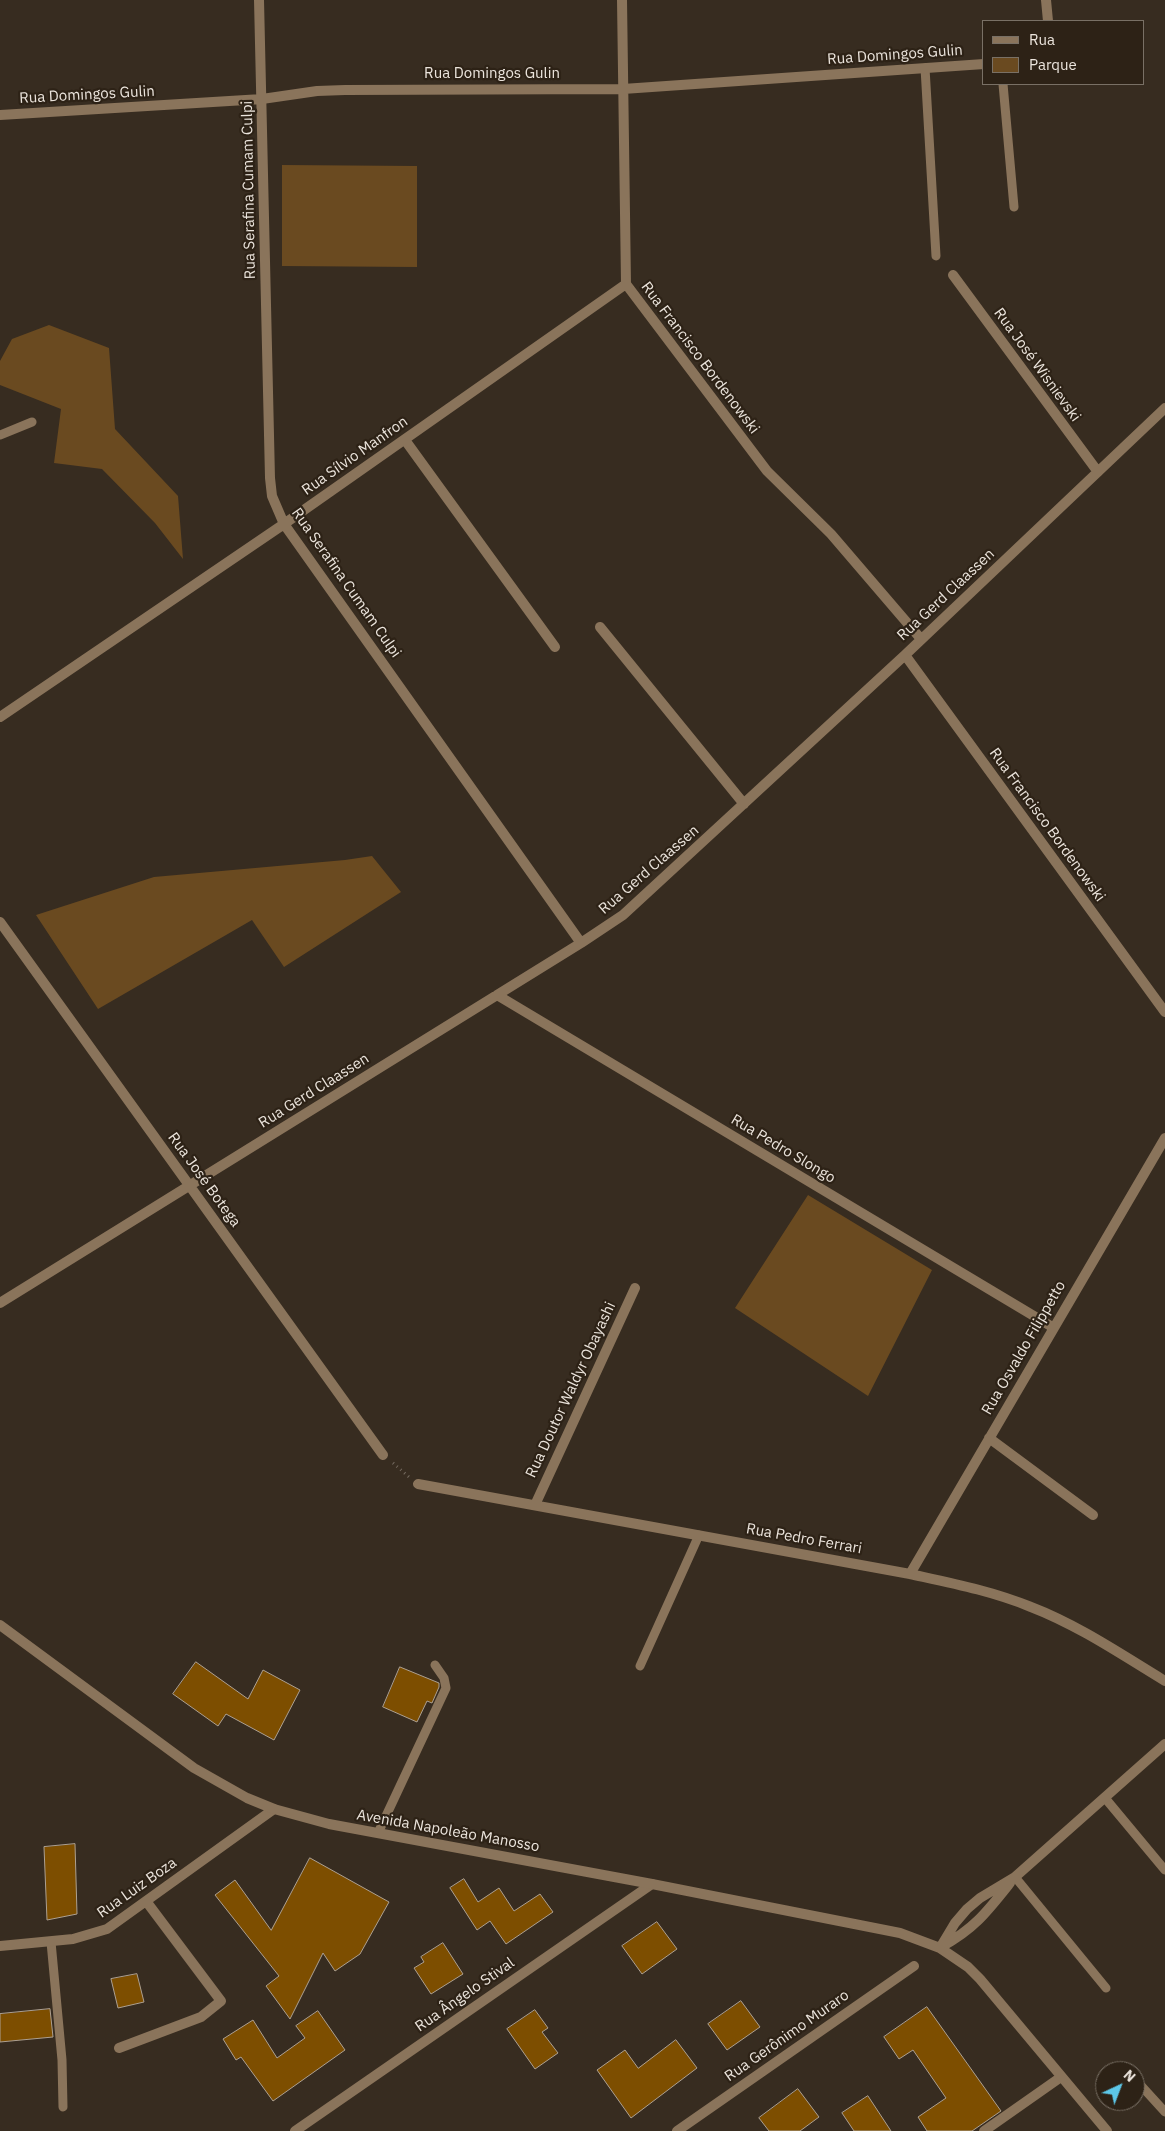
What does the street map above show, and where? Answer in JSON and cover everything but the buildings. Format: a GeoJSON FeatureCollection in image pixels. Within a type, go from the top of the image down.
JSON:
{"type":"FeatureCollection","features":[{"type":"Feature","properties":{"kind":"street","name":"Rua Serafina Cumam Culpi"},"geometry":{"type":"LineString","coordinates":[[260,0],[270,478],[272,496],[284,524],[581,944]]}},
{"type":"Feature","properties":{"kind":"street","name":"Rua Francisco Bordenowski"},"geometry":{"type":"LineString","coordinates":[[622,0],[626,284],[767,471],[841,546],[921,639]]}},
{"type":"Feature","properties":{"kind":"street"},"geometry":{"type":"LineString","coordinates":[[1046,0],[1048,20]]}},
{"type":"Feature","properties":{"kind":"street","name":"Rua Domingos Gulin"},"geometry":{"type":"LineString","coordinates":[[0,114],[262,99],[317,91],[623,89],[982,64]]}},
{"type":"Feature","properties":{"kind":"street","name":"Rua José Wisnievski"},"geometry":{"type":"LineString","coordinates":[[953,275],[1098,472]]}},
{"type":"Feature","properties":{"kind":"street","name":"Rua Sílvio Manfron"},"geometry":{"type":"LineString","coordinates":[[0,717],[284,524],[626,284]]}},
{"type":"Feature","properties":{"kind":"street","name":"Rua Gerd Claassen"},"geometry":{"type":"LineString","coordinates":[[0,1303],[581,944],[640,901],[905,655],[1165,408]]}},
{"type":"Feature","properties":{"kind":"street"},"geometry":{"type":"LineString","coordinates":[[405,440],[555,647]]}},
{"type":"Feature","properties":{"kind":"street"},"geometry":{"type":"LineString","coordinates":[[600,627],[744,804]]}},
{"type":"Feature","properties":{"kind":"street","name":"Rua Francisco Bordenowski"},"geometry":{"type":"LineString","coordinates":[[905,655],[1165,1012]]}},
{"type":"Feature","properties":{"kind":"street","name":"Rua José Botega"},"geometry":{"type":"LineString","coordinates":[[0,922],[382,1455]]}},
{"type":"Feature","properties":{"kind":"street","name":"Rua Pedro Slongo"},"geometry":{"type":"LineString","coordinates":[[497,996],[1054,1328]]}},
{"type":"Feature","properties":{"kind":"street","name":"Rua Osvaldo Filippetto"},"geometry":{"type":"LineString","coordinates":[[910,1574],[1165,1138]]}},
{"type":"Feature","properties":{"kind":"street","name":"Rua Doutor Waldyr Obayashi"},"geometry":{"type":"LineString","coordinates":[[535,1505],[635,1288]]}},
{"type":"Feature","properties":{"kind":"street"},"geometry":{"type":"LineString","coordinates":[[989,1438],[1094,1515]]}},
{"type":"Feature","properties":{"kind":"street","name":"Rua Pedro Ferrari"},"geometry":{"type":"LineString","coordinates":[[418,1484],[910,1574],[992,1594],[1032,1607],[1070,1626],[1165,1681]]}},
{"type":"Feature","properties":{"kind":"street","name":"Avenida Napoleão Manosso"},"geometry":{"type":"LineString","coordinates":[[0,1625],[194,1768],[230,1790],[274,1809],[329,1824],[652,1884],[900,1933],[940,1948],[968,1967],[980,1979],[1107,2131]]}},
{"type":"Feature","properties":{"kind":"street"},"geometry":{"type":"LineString","coordinates":[[940,1948],[962,1935],[977,1923],[1015,1877],[1165,1744]]}},
{"type":"Feature","properties":{"kind":"street","name":"Rua Luiz Boza"},"geometry":{"type":"LineString","coordinates":[[0,1946],[73,1939],[107,1929],[274,1809]]}},
{"type":"Feature","properties":{"kind":"street"},"geometry":{"type":"LineString","coordinates":[[940,1948],[955,1923],[967,1909],[980,1898],[1015,1877]]}},
{"type":"Feature","properties":{"kind":"street","name":"Rua Ângelo Stival"},"geometry":{"type":"LineString","coordinates":[[295,2131],[652,1884]]}},
{"type":"Feature","properties":{"kind":"street"},"geometry":{"type":"LineString","coordinates":[[119,2048],[201,2017],[221,2002],[146,1901]]}},
{"type":"Feature","properties":{"kind":"street","name":"Rua Gerônimo Muraro"},"geometry":{"type":"LineString","coordinates":[[677,2131],[914,1966]]}},
{"type":"Feature","properties":{"kind":"street"},"geometry":{"type":"LineString","coordinates":[[984,2131],[1061,2077]]}},
{"type":"Feature","properties":{"kind":"lane"},"geometry":{"type":"LineString","coordinates":[[925,68],[936,256]]}},
{"type":"Feature","properties":{"kind":"lane"},"geometry":{"type":"LineString","coordinates":[[1003,85],[1014,207]]}},
{"type":"Feature","properties":{"kind":"lane"},"geometry":{"type":"LineString","coordinates":[[0,435],[32,422]]}},
{"type":"Feature","properties":{"kind":"lane"},"geometry":{"type":"LineString","coordinates":[[640,1666],[699,1535]]}},
{"type":"Feature","properties":{"kind":"lane"},"geometry":{"type":"LineString","coordinates":[[378,1833],[446,1688],[444,1678],[435,1665]]}},
{"type":"Feature","properties":{"kind":"lane"},"geometry":{"type":"LineString","coordinates":[[1105,1798],[1165,1870]]}},
{"type":"Feature","properties":{"kind":"lane"},"geometry":{"type":"LineString","coordinates":[[1015,1877],[1106,1988]]}},
{"type":"Feature","properties":{"kind":"lane"},"geometry":{"type":"LineString","coordinates":[[51,1942],[62,2060],[63,2107]]}},
{"type":"Feature","properties":{"kind":"lane"},"geometry":{"type":"LineString","coordinates":[[1145,2090],[1165,2112]]}},
{"type":"Feature","properties":{"kind":"path"},"geometry":{"type":"LineString","coordinates":[[382,1455],[418,1484]]}},
{"type":"Feature","properties":{"kind":"green space"},"geometry":{"type":"Polygon","coordinates":[[[282,165],[417,166],[417,267],[282,266],[282,165]]]}},
{"type":"Feature","properties":{"kind":"green space"},"geometry":{"type":"Polygon","coordinates":[[[49,325],[109,348],[115,429],[178,496],[183,559],[155,523],[102,469],[54,463],[61,409],[0,385],[0,361],[12,339],[49,325]]]}},
{"type":"Feature","properties":{"kind":"green space"},"geometry":{"type":"Polygon","coordinates":[[[372,856],[401,892],[284,967],[252,920],[98,1009],[36,915],[154,877],[372,856]]]}},
{"type":"Feature","properties":{"kind":"green space"},"geometry":{"type":"Polygon","coordinates":[[[808,1195],[932,1270],[868,1396],[735,1308],[808,1195]]]}}]}
